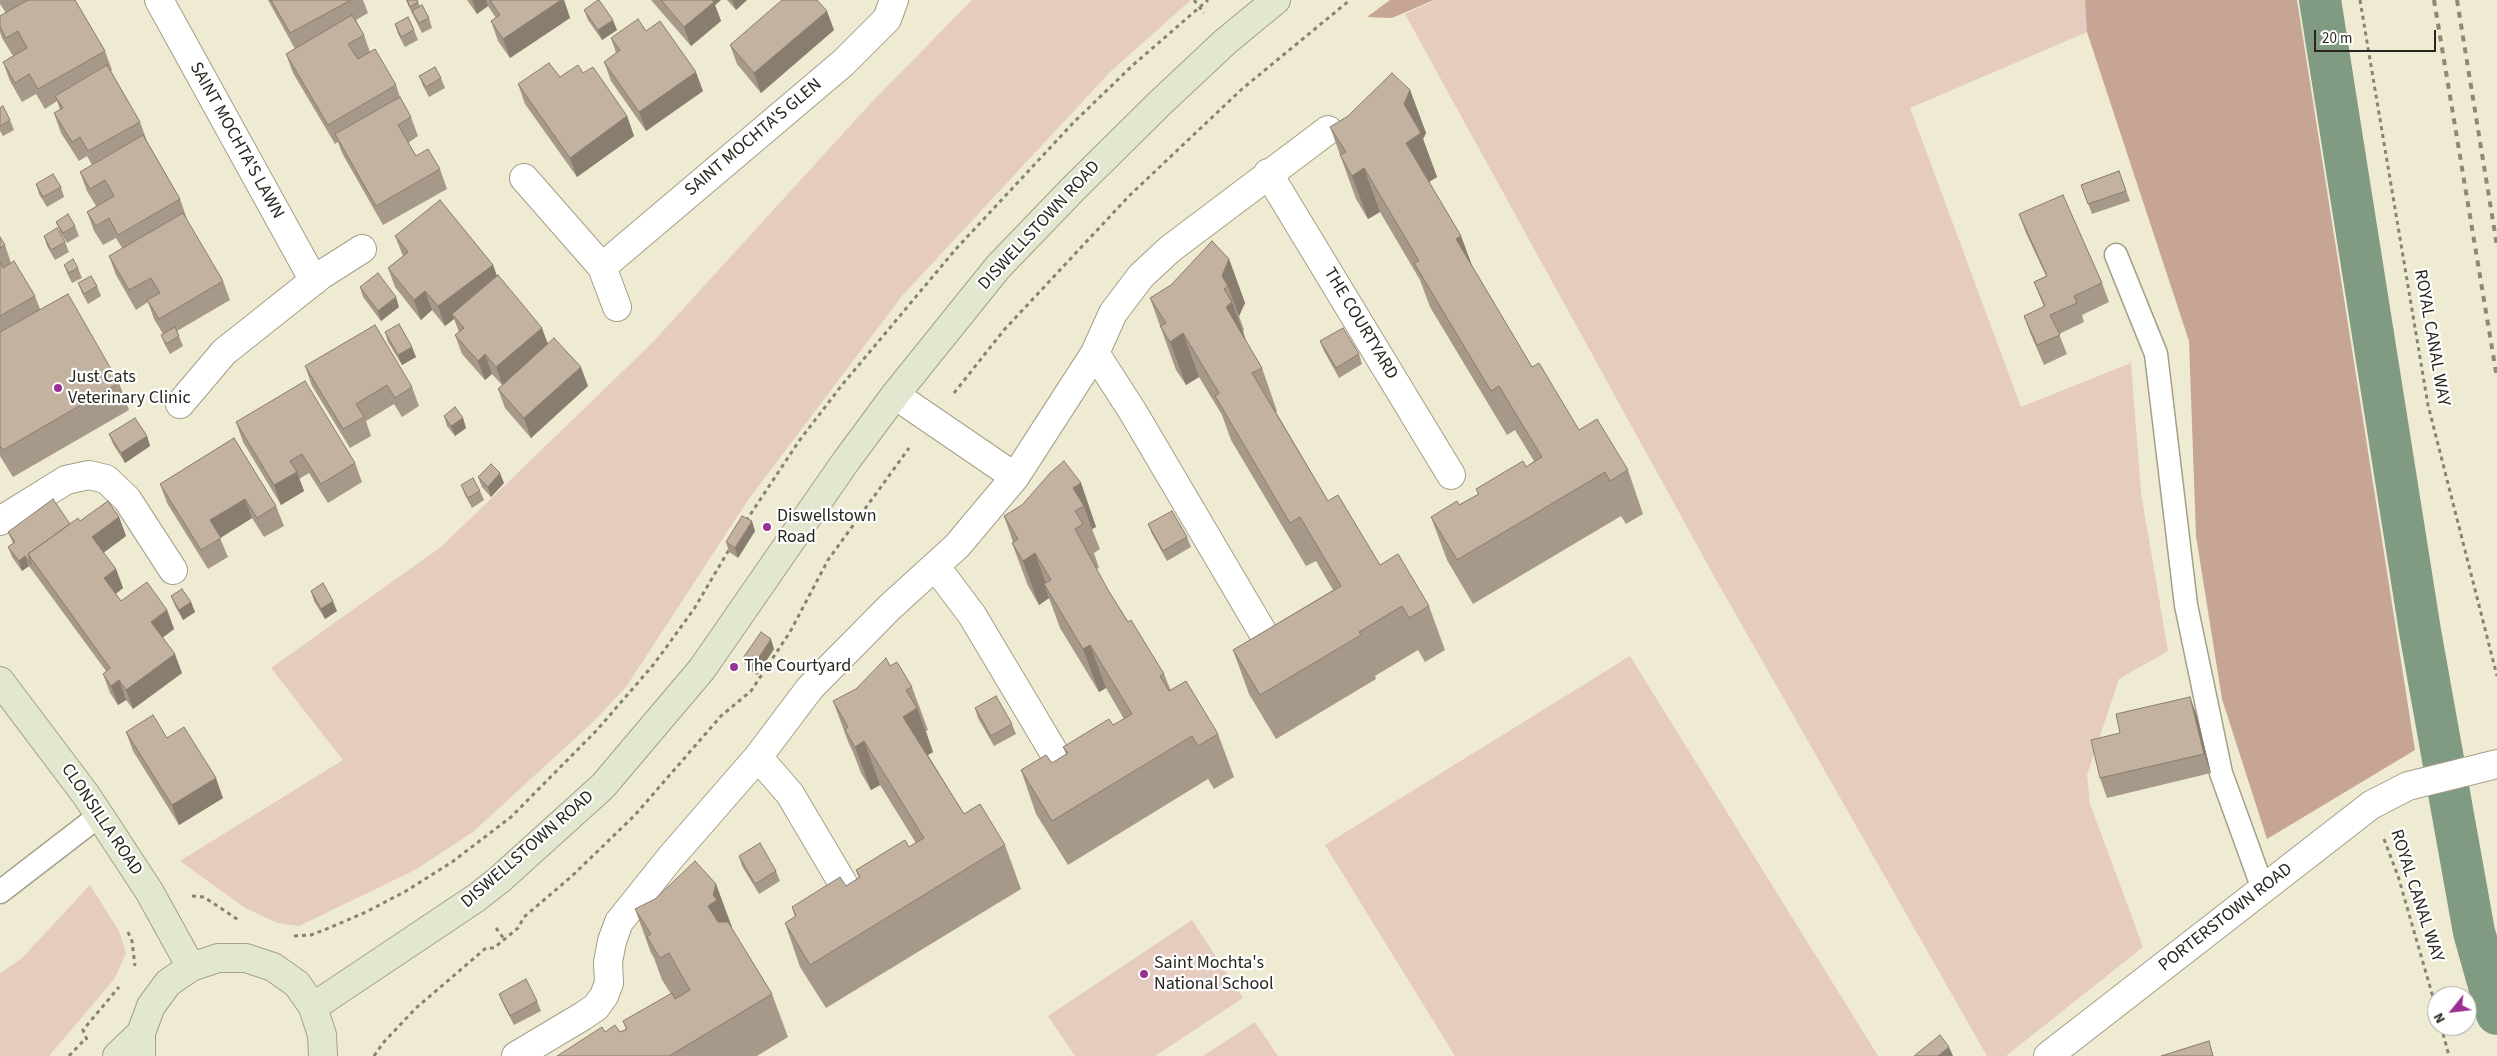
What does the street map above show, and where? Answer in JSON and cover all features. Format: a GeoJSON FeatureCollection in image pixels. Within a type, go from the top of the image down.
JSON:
{"type":"FeatureCollection","features":[{"type":"Feature","properties":{"kind":"street","name":"SAINT MOCHTA'S LAWN"},"geometry":{"type":"LineString","coordinates":[[159,0],[314,281]]}},
{"type":"Feature","properties":{"kind":"street","name":"SAINT MOCHTA'S GLEN"},"geometry":{"type":"LineString","coordinates":[[602,267],[843,63],[887,19],[894,0]]}},
{"type":"Feature","properties":{"kind":"street","name":"DISWELLSTOWN ROAD"},"geometry":{"type":"LineString","coordinates":[[313,1007],[476,898],[603,786],[702,669],[794,534],[895,395],[998,267],[1074,188],[1225,42],[1276,0]]}},
{"type":"Feature","properties":{"kind":"street"},"geometry":{"type":"LineString","coordinates":[[516,1056],[583,1016],[600,1002],[609,983],[608,962],[619,922],[671,857],[758,757],[810,688],[890,607],[957,546],[1015,478],[1095,353],[1114,313],[1141,276],[1170,249],[1268,173],[1328,130]]}},
{"type":"Feature","properties":{"kind":"street","name":"THE COURTYARD"},"geometry":{"type":"LineString","coordinates":[[1268,173],[1451,475]]}},
{"type":"Feature","properties":{"kind":"street"},"geometry":{"type":"LineString","coordinates":[[524,178],[602,267],[617,307]]}},
{"type":"Feature","properties":{"kind":"street"},"geometry":{"type":"LineString","coordinates":[[180,404],[224,352],[314,281],[362,249]]}},
{"type":"Feature","properties":{"kind":"street"},"geometry":{"type":"LineString","coordinates":[[1095,353],[1133,412],[1272,648]]}},
{"type":"Feature","properties":{"kind":"street"},"geometry":{"type":"LineString","coordinates":[[895,395],[1015,478]]}},
{"type":"Feature","properties":{"kind":"street"},"geometry":{"type":"LineString","coordinates":[[0,521],[66,480],[89,475],[106,479],[126,499],[173,570]]}},
{"type":"Feature","properties":{"kind":"street"},"geometry":{"type":"LineString","coordinates":[[936,567],[972,615],[1064,771]]}},
{"type":"Feature","properties":{"kind":"street","name":"CLONSILLA ROAD"},"geometry":{"type":"LineString","coordinates":[[0,681],[73,776],[100,816],[149,891],[191,967]]}},
{"type":"Feature","properties":{"kind":"street"},"geometry":{"type":"LineString","coordinates":[[758,757],[790,794],[845,887]]}},
{"type":"Feature","properties":{"kind":"street","name":"PORTERSTOWN ROAD"},"geometry":{"type":"LineString","coordinates":[[2048,1056],[2371,805],[2408,786],[2496,764]]}},
{"type":"Feature","properties":{"kind":"street"},"geometry":{"type":"LineString","coordinates":[[117,1056],[141,1044],[151,1006],[168,983],[191,967],[218,958],[246,958],[273,967],[297,984],[313,1007],[322,1035],[323,1056]]}},
{"type":"Feature","properties":{"kind":"lane"},"geometry":{"type":"LineString","coordinates":[[2116,255],[2156,354],[2186,606],[2221,773],[2263,889]]}},
{"type":"Feature","properties":{"kind":"lane"},"geometry":{"type":"LineString","coordinates":[[0,892],[100,816]]}},
{"type":"Feature","properties":{"kind":"path","name":"ROYAL CANAL WAY"},"geometry":{"type":"LineString","coordinates":[[2360,0],[2428,405],[2497,676]]}},
{"type":"Feature","properties":{"kind":"path","name":"ROYAL CANAL WAY"},"geometry":{"type":"LineString","coordinates":[[2383,835],[2398,876],[2430,986]]}},
{"type":"Feature","properties":{"kind":"path"},"geometry":{"type":"LineString","coordinates":[[292,937],[311,934],[366,912],[433,874],[466,852]]}},
{"type":"Feature","properties":{"kind":"path"},"geometry":{"type":"LineString","coordinates":[[204,897],[245,924]]}},
{"type":"Feature","properties":{"kind":"path"},"geometry":{"type":"LineString","coordinates":[[374,1056],[416,1008],[486,948],[494,948],[518,928],[524,917]]}},
{"type":"Feature","properties":{"kind":"path"},"geometry":{"type":"LineString","coordinates":[[126,926],[132,941],[136,965],[130,972]]}},
{"type":"Feature","properties":{"kind":"path"},"geometry":{"type":"LineString","coordinates":[[69,1056],[86,1038],[83,1030],[120,986]]}},
{"type":"Feature","properties":{"kind":"path"},"geometry":{"type":"LineString","coordinates":[[2444,1036],[2449,1056]]}},
{"type":"Feature","properties":{"kind":"shaded area"},"geometry":{"type":"Polygon","coordinates":[[[972,0],[1191,0],[1111,71],[902,296],[748,500],[626,687],[593,722],[473,832],[415,870],[299,926],[278,923],[245,908],[180,861],[343,760],[271,668],[441,547],[652,343],[870,104],[972,0]]]}},
{"type":"Feature","properties":{"kind":"shaded area"},"geometry":{"type":"Polygon","coordinates":[[[1390,0],[1434,0],[1392,18],[1367,17],[1390,0]]]}},
{"type":"Feature","properties":{"kind":"shaded area"},"geometry":{"type":"Polygon","coordinates":[[[1436,0],[2085,0],[2087,32],[1910,108],[2021,407],[2131,363],[2141,493],[2168,651],[2119,679],[2087,775],[2090,804],[2143,947],[2006,1056],[1987,1056],[1714,576],[1405,14],[1436,0]]]}},
{"type":"Feature","properties":{"kind":"shaded area"},"geometry":{"type":"Polygon","coordinates":[[[2085,0],[2297,0],[2415,750],[2267,839],[2222,699],[2196,536],[2189,341],[2087,32],[2085,0]]]}},
{"type":"Feature","properties":{"kind":"shaded area"},"geometry":{"type":"Polygon","coordinates":[[[1630,656],[1878,1056],[1455,1056],[1325,845],[1630,656]]]}},
{"type":"Feature","properties":{"kind":"shaded area"},"geometry":{"type":"Polygon","coordinates":[[[90,885],[119,931],[126,953],[115,978],[49,1056],[0,1056],[0,973],[21,959],[90,885]]]}},
{"type":"Feature","properties":{"kind":"shaded area"},"geometry":{"type":"Polygon","coordinates":[[[1192,920],[1243,998],[1155,1056],[1075,1056],[1048,1016],[1192,920]]]}},
{"type":"Feature","properties":{"kind":"shaded area"},"geometry":{"type":"Polygon","coordinates":[[[1255,1022],[1278,1056],[1203,1056],[1255,1022]]]}},
{"type":"Feature","properties":{"kind":"building"},"geometry":{"type":"Polygon","coordinates":[[[28,0],[75,0],[105,51],[38,89],[29,74],[15,83],[3,62],[27,48],[18,31],[6,38],[0,27],[0,16],[28,0]]]}},
{"type":"Feature","properties":{"kind":"building"},"geometry":{"type":"Polygon","coordinates":[[[271,0],[351,0],[290,33],[271,0]]]}},
{"type":"Feature","properties":{"kind":"building"},"geometry":{"type":"Polygon","coordinates":[[[407,0],[417,0],[418,2],[410,7],[407,0]]]}},
{"type":"Feature","properties":{"kind":"building"},"geometry":{"type":"Polygon","coordinates":[[[490,0],[561,0],[503,39],[491,21],[500,15],[490,0]]]}},
{"type":"Feature","properties":{"kind":"building"},"geometry":{"type":"Polygon","coordinates":[[[598,0],[613,20],[598,30],[584,10],[598,0]]]}},
{"type":"Feature","properties":{"kind":"building"},"geometry":{"type":"Polygon","coordinates":[[[661,0],[712,0],[714,2],[684,27],[661,0]]]}},
{"type":"Feature","properties":{"kind":"building"},"geometry":{"type":"Polygon","coordinates":[[[782,0],[817,0],[827,11],[754,73],[730,45],[782,0]]]}},
{"type":"Feature","properties":{"kind":"building"},"geometry":{"type":"Polygon","coordinates":[[[422,5],[429,18],[419,23],[412,11],[422,5]]]}},
{"type":"Feature","properties":{"kind":"building"},"geometry":{"type":"Polygon","coordinates":[[[352,15],[364,35],[348,44],[358,59],[375,49],[396,85],[328,125],[286,54],[352,15]]]}},
{"type":"Feature","properties":{"kind":"building"},"geometry":{"type":"Polygon","coordinates":[[[408,17],[414,30],[401,37],[395,24],[408,17]]]}},
{"type":"Feature","properties":{"kind":"building"},"geometry":{"type":"Polygon","coordinates":[[[638,19],[646,31],[660,21],[696,72],[639,112],[604,62],[620,50],[611,38],[638,19]]]}},
{"type":"Feature","properties":{"kind":"building"},"geometry":{"type":"Polygon","coordinates":[[[549,63],[560,77],[578,65],[583,73],[593,67],[627,116],[570,158],[518,84],[549,63]]]}},
{"type":"Feature","properties":{"kind":"building"},"geometry":{"type":"Polygon","coordinates":[[[107,65],[140,122],[88,151],[80,137],[72,142],[54,113],[63,108],[55,96],[107,65]]]}},
{"type":"Feature","properties":{"kind":"building"},"geometry":{"type":"Polygon","coordinates":[[[435,67],[441,78],[426,87],[419,76],[435,67]]]}},
{"type":"Feature","properties":{"kind":"building"},"geometry":{"type":"Polygon","coordinates":[[[1392,73],[1410,90],[1404,104],[1421,133],[1406,143],[1461,236],[1456,239],[1532,367],[1539,363],[1579,430],[1597,419],[1628,470],[1610,481],[1605,472],[1457,560],[1431,517],[1457,501],[1459,505],[1479,494],[1476,489],[1523,461],[1526,467],[1542,457],[1499,386],[1491,391],[1414,263],[1419,261],[1364,168],[1352,176],[1340,155],[1346,152],[1330,127],[1348,116],[1392,73]]]}},
{"type":"Feature","properties":{"kind":"building"},"geometry":{"type":"Polygon","coordinates":[[[400,97],[411,117],[398,125],[416,156],[428,149],[440,169],[376,206],[335,134],[400,97]]]}},
{"type":"Feature","properties":{"kind":"building"},"geometry":{"type":"Polygon","coordinates":[[[3,106],[10,120],[0,126],[0,108],[3,106]]]}},
{"type":"Feature","properties":{"kind":"building"},"geometry":{"type":"Polygon","coordinates":[[[143,135],[180,199],[118,235],[109,218],[96,226],[87,212],[114,196],[105,180],[90,189],[80,172],[143,135]]]}},
{"type":"Feature","properties":{"kind":"building"},"geometry":{"type":"Polygon","coordinates":[[[2119,171],[2126,191],[2088,204],[2081,185],[2119,171]]]}},
{"type":"Feature","properties":{"kind":"building"},"geometry":{"type":"Polygon","coordinates":[[[53,174],[61,187],[43,197],[36,184],[53,174]]]}},
{"type":"Feature","properties":{"kind":"building"},"geometry":{"type":"Polygon","coordinates":[[[2063,195],[2102,283],[2074,296],[2077,303],[2050,315],[2060,335],[2037,345],[2024,316],[2045,306],[2034,282],[2047,276],[2019,214],[2063,195]]]}},
{"type":"Feature","properties":{"kind":"building"},"geometry":{"type":"Polygon","coordinates":[[[440,200],[493,265],[438,306],[425,291],[414,300],[388,268],[408,252],[395,236],[440,200]]]}},
{"type":"Feature","properties":{"kind":"building"},"geometry":{"type":"Polygon","coordinates":[[[183,213],[223,281],[159,319],[147,300],[160,293],[151,278],[129,290],[109,256],[183,213]]]}},
{"type":"Feature","properties":{"kind":"building"},"geometry":{"type":"Polygon","coordinates":[[[68,214],[75,226],[63,233],[56,222],[68,214]]]}},
{"type":"Feature","properties":{"kind":"building"},"geometry":{"type":"Polygon","coordinates":[[[57,228],[65,242],[51,250],[44,236],[57,228]]]}},
{"type":"Feature","properties":{"kind":"building"},"geometry":{"type":"Polygon","coordinates":[[[0,237],[5,245],[0,248],[0,237]]]}},
{"type":"Feature","properties":{"kind":"building"},"geometry":{"type":"Polygon","coordinates":[[[1212,241],[1229,259],[1222,276],[1228,286],[1224,289],[1232,302],[1226,307],[1262,368],[1252,373],[1328,501],[1338,495],[1380,565],[1398,554],[1429,606],[1409,618],[1402,606],[1359,632],[1361,635],[1260,695],[1233,650],[1341,586],[1300,517],[1290,523],[1215,396],[1219,393],[1183,333],[1170,342],[1160,326],[1166,323],[1150,298],[1171,285],[1212,241]]]}},
{"type":"Feature","properties":{"kind":"building"},"geometry":{"type":"Polygon","coordinates":[[[73,259],[78,268],[69,273],[64,265],[73,259]]]}},
{"type":"Feature","properties":{"kind":"building"},"geometry":{"type":"Polygon","coordinates":[[[14,261],[35,296],[0,316],[0,262],[3,268],[14,261]]]}},
{"type":"Feature","properties":{"kind":"building"},"geometry":{"type":"Polygon","coordinates":[[[378,273],[396,297],[378,311],[360,287],[378,273]]]}},
{"type":"Feature","properties":{"kind":"building"},"geometry":{"type":"Polygon","coordinates":[[[498,275],[542,328],[496,367],[485,354],[478,361],[455,335],[464,328],[452,314],[498,275]]]}},
{"type":"Feature","properties":{"kind":"building"},"geometry":{"type":"Polygon","coordinates":[[[91,276],[97,286],[84,294],[78,283],[91,276]]]}},
{"type":"Feature","properties":{"kind":"building","name":"Just Cats Veterinary Clinic"},"geometry":{"type":"Polygon","coordinates":[[[68,294],[119,383],[3,450],[0,446],[0,332],[68,294]]]}},
{"type":"Feature","properties":{"kind":"building"},"geometry":{"type":"Polygon","coordinates":[[[399,324],[412,347],[398,355],[385,332],[399,324]]]}},
{"type":"Feature","properties":{"kind":"building"},"geometry":{"type":"Polygon","coordinates":[[[375,325],[412,387],[395,398],[387,385],[356,404],[364,417],[343,429],[305,366],[375,325]]]}},
{"type":"Feature","properties":{"kind":"building"},"geometry":{"type":"Polygon","coordinates":[[[175,327],[179,336],[166,344],[161,335],[175,327]]]}},
{"type":"Feature","properties":{"kind":"building"},"geometry":{"type":"Polygon","coordinates":[[[1343,328],[1359,354],[1336,368],[1320,341],[1343,328]]]}},
{"type":"Feature","properties":{"kind":"building"},"geometry":{"type":"Polygon","coordinates":[[[554,338],[581,367],[524,418],[498,389],[554,338]]]}},
{"type":"Feature","properties":{"kind":"building"},"geometry":{"type":"Polygon","coordinates":[[[305,381],[355,463],[321,484],[302,454],[290,461],[297,472],[274,485],[236,422],[305,381]]]}},
{"type":"Feature","properties":{"kind":"building"},"geometry":{"type":"Polygon","coordinates":[[[455,407],[463,418],[451,426],[444,416],[455,407]]]}},
{"type":"Feature","properties":{"kind":"building"},"geometry":{"type":"Polygon","coordinates":[[[135,418],[147,436],[121,453],[109,434],[135,418]]]}},
{"type":"Feature","properties":{"kind":"building"},"geometry":{"type":"Polygon","coordinates":[[[234,438],[276,506],[257,518],[245,499],[210,520],[221,538],[201,550],[160,484],[234,438]]]}},
{"type":"Feature","properties":{"kind":"building"},"geometry":{"type":"Polygon","coordinates":[[[1064,461],[1081,483],[1073,488],[1084,506],[1075,511],[1083,524],[1075,529],[1108,590],[1128,622],[1131,620],[1164,674],[1160,676],[1169,691],[1186,681],[1218,734],[1198,746],[1192,736],[1052,821],[1021,770],[1046,755],[1052,763],[1068,753],[1063,747],[1109,719],[1113,725],[1132,714],[1090,645],[1083,649],[1044,584],[1051,580],[1035,553],[1023,561],[1012,543],[1018,539],[1004,516],[1022,505],[1051,472],[1064,461]]]}},
{"type":"Feature","properties":{"kind":"building"},"geometry":{"type":"Polygon","coordinates":[[[491,464],[500,473],[488,487],[478,477],[491,464]]]}},
{"type":"Feature","properties":{"kind":"building"},"geometry":{"type":"Polygon","coordinates":[[[473,478],[480,491],[468,498],[461,485],[473,478]]]}},
{"type":"Feature","properties":{"kind":"building"},"geometry":{"type":"Polygon","coordinates":[[[53,499],[70,524],[28,554],[31,564],[25,556],[19,561],[8,547],[15,542],[8,532],[53,499]]]}},
{"type":"Feature","properties":{"kind":"building"},"geometry":{"type":"Polygon","coordinates":[[[108,501],[119,517],[92,537],[116,569],[104,578],[121,601],[147,582],[167,610],[151,622],[175,654],[126,690],[119,680],[111,686],[103,674],[110,668],[28,554],[78,518],[80,521],[108,501]]]}},
{"type":"Feature","properties":{"kind":"building"},"geometry":{"type":"Polygon","coordinates":[[[1172,511],[1187,537],[1163,551],[1148,524],[1172,511]]]}},
{"type":"Feature","properties":{"kind":"building"},"geometry":{"type":"Polygon","coordinates":[[[742,516],[752,521],[735,548],[726,542],[742,516]]]}},
{"type":"Feature","properties":{"kind":"building"},"geometry":{"type":"Polygon","coordinates":[[[323,583],[333,601],[321,609],[311,591],[323,583]]]}},
{"type":"Feature","properties":{"kind":"building"},"geometry":{"type":"Polygon","coordinates":[[[182,589],[191,602],[179,610],[171,596],[182,589]]]}},
{"type":"Feature","properties":{"kind":"building"},"geometry":{"type":"Polygon","coordinates":[[[761,632],[771,639],[754,665],[743,658],[761,632]]]}},
{"type":"Feature","properties":{"kind":"building"},"geometry":{"type":"Polygon","coordinates":[[[886,658],[890,666],[897,662],[912,687],[906,690],[917,708],[903,717],[964,814],[980,804],[1005,845],[810,965],[785,923],[796,916],[792,907],[840,877],[846,886],[860,877],[856,870],[905,840],[909,847],[924,838],[864,741],[855,747],[845,730],[848,727],[833,701],[856,689],[886,658]]]}},
{"type":"Feature","properties":{"kind":"building"},"geometry":{"type":"Polygon","coordinates":[[[996,696],[1012,724],[991,736],[975,708],[996,696]]]}},
{"type":"Feature","properties":{"kind":"building"},"geometry":{"type":"Polygon","coordinates":[[[2190,697],[2204,754],[2100,778],[2091,740],[2120,733],[2116,714],[2190,697]]]}},
{"type":"Feature","properties":{"kind":"building"},"geometry":{"type":"Polygon","coordinates":[[[153,715],[167,738],[184,727],[216,778],[172,805],[126,732],[153,715]]]}},
{"type":"Feature","properties":{"kind":"building"},"geometry":{"type":"Polygon","coordinates":[[[760,843],[776,871],[755,884],[739,856],[760,843]]]}},
{"type":"Feature","properties":{"kind":"building"},"geometry":{"type":"Polygon","coordinates":[[[695,861],[716,884],[713,895],[717,900],[708,906],[718,922],[728,922],[772,994],[669,1056],[557,1056],[602,1027],[605,1032],[615,1025],[620,1032],[627,1029],[623,1021],[672,993],[675,999],[690,990],[669,953],[660,958],[647,937],[651,934],[635,909],[655,899],[695,861]]]}},
{"type":"Feature","properties":{"kind":"building"},"geometry":{"type":"Polygon","coordinates":[[[526,979],[537,1001],[510,1016],[499,994],[526,979]]]}},
{"type":"Feature","properties":{"kind":"building"},"geometry":{"type":"Polygon","coordinates":[[[1940,1035],[1949,1047],[1938,1056],[1914,1056],[1940,1035]]]}},
{"type":"Feature","properties":{"kind":"building"},"geometry":{"type":"Polygon","coordinates":[[[2209,1041],[2213,1056],[2161,1056],[2209,1041]]]}},
{"type":"Feature","properties":{"kind":"waterway"},"geometry":{"type":"LineString","coordinates":[[2320,0],[2420,631],[2474,932],[2497,1014]]}},
{"type":"Feature","properties":{"kind":"railway"},"geometry":{"type":"LineString","coordinates":[[2434,0],[2497,378]]}},
{"type":"Feature","properties":{"kind":"railway"},"geometry":{"type":"LineString","coordinates":[[2457,0],[2497,246]]}},
{"type":"Feature","properties":{"kind":"place","name":"Just Cats Veterinary Clinic"},"geometry":{"type":"Point","coordinates":[58,388]}},
{"type":"Feature","properties":{"kind":"place","name":"Diswellstown Road"},"geometry":{"type":"Point","coordinates":[767,527]}},
{"type":"Feature","properties":{"kind":"place","name":"The Courtyard"},"geometry":{"type":"Point","coordinates":[734,667]}},
{"type":"Feature","properties":{"kind":"place","name":"Saint Mochta's National School"},"geometry":{"type":"Point","coordinates":[1144,974]}}]}
